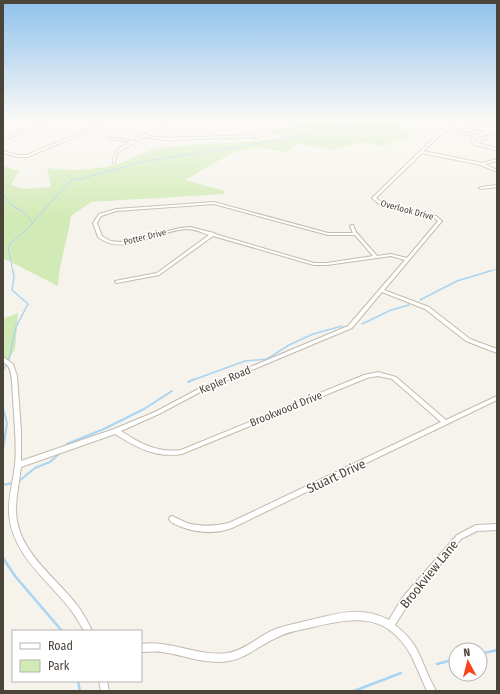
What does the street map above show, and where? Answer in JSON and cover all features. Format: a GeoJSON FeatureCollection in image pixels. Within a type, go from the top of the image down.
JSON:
{"type":"FeatureCollection","features":[{"type":"Feature","properties":{"kind":"street"},"geometry":{"type":"LineString","coordinates":[[8,153],[18,156],[27,156],[33,153]]}},
{"type":"Feature","properties":{"kind":"street"},"geometry":{"type":"LineString","coordinates":[[114,162],[117,153]]}},
{"type":"Feature","properties":{"kind":"street","name":"Overlook Drive"},"geometry":{"type":"LineString","coordinates":[[408,259],[436,226],[439,219],[430,215],[380,203],[374,198],[421,153]]}},
{"type":"Feature","properties":{"kind":"street"},"geometry":{"type":"LineString","coordinates":[[429,153],[482,164],[497,171]]}},
{"type":"Feature","properties":{"kind":"street"},"geometry":{"type":"LineString","coordinates":[[482,164],[497,160]]}},
{"type":"Feature","properties":{"kind":"street"},"geometry":{"type":"LineString","coordinates":[[481,188],[497,186]]}},
{"type":"Feature","properties":{"kind":"street","name":"Potter Drive"},"geometry":{"type":"LineString","coordinates":[[356,234],[328,234],[212,203],[116,210],[100,215],[95,223],[100,237],[107,242],[130,242],[180,228],[195,229],[314,264],[327,264],[391,255],[408,259]]}},
{"type":"Feature","properties":{"kind":"street"},"geometry":{"type":"LineString","coordinates":[[352,226],[356,234],[376,257]]}},
{"type":"Feature","properties":{"kind":"street"},"geometry":{"type":"LineString","coordinates":[[117,282],[158,274],[213,234]]}},
{"type":"Feature","properties":{"kind":"street","name":"Kepler Road"},"geometry":{"type":"LineString","coordinates":[[18,465],[116,431],[157,413],[202,389],[350,327],[408,259]]}},
{"type":"Feature","properties":{"kind":"street"},"geometry":{"type":"LineString","coordinates":[[382,291],[427,308],[468,340],[497,351]]}},
{"type":"Feature","properties":{"kind":"street"},"geometry":{"type":"LineString","coordinates":[[3,359],[11,365],[14,376],[18,465],[12,510],[19,539],[30,558],[78,612],[87,630]]}},
{"type":"Feature","properties":{"kind":"street","name":"Brookwood Drive"},"geometry":{"type":"LineString","coordinates":[[116,431],[142,447],[158,452],[182,452],[360,379],[378,374],[394,378],[445,423]]}},
{"type":"Feature","properties":{"kind":"street","name":"Stuart Drive"},"geometry":{"type":"LineString","coordinates":[[172,519],[180,524],[198,529],[216,529],[230,526],[497,398]]}},
{"type":"Feature","properties":{"kind":"street","name":"Brookview Lane"},"geometry":{"type":"LineString","coordinates":[[390,626],[405,601],[459,537],[476,528],[497,527]]}},
{"type":"Feature","properties":{"kind":"street"},"geometry":{"type":"LineString","coordinates":[[142,648],[154,648],[218,658],[238,655],[282,631],[347,615],[367,616],[390,626],[411,647],[432,691]]}},
{"type":"Feature","properties":{"kind":"green space"},"geometry":{"type":"Polygon","coordinates":[[[144,153],[231,153],[185,180],[225,191],[224,194],[91,202],[71,216],[60,268],[58,286],[3,258],[3,166],[19,171],[11,185],[24,189],[51,187],[47,168],[65,170],[90,169],[123,162],[144,153]]]}},
{"type":"Feature","properties":{"kind":"green space"},"geometry":{"type":"Polygon","coordinates":[[[18,313],[15,349],[8,361],[3,355],[3,319],[18,313]]]}},
{"type":"Feature","properties":{"kind":"waterway"},"geometry":{"type":"LineString","coordinates":[[13,272],[8,247],[26,230],[72,179],[80,179],[146,161],[195,153]]}},
{"type":"Feature","properties":{"kind":"waterway"},"geometry":{"type":"LineString","coordinates":[[3,194],[11,205],[25,213],[32,222]]}},
{"type":"Feature","properties":{"kind":"waterway"},"geometry":{"type":"LineString","coordinates":[[487,272],[497,269]]}},
{"type":"Feature","properties":{"kind":"waterway"},"geometry":{"type":"LineString","coordinates":[[3,371],[9,359],[16,327],[28,304],[12,290],[14,277],[13,271]]}},
{"type":"Feature","properties":{"kind":"waterway"},"geometry":{"type":"LineString","coordinates":[[420,300],[457,281],[490,271]]}},
{"type":"Feature","properties":{"kind":"waterway"},"geometry":{"type":"LineString","coordinates":[[362,324],[391,310],[409,305]]}},
{"type":"Feature","properties":{"kind":"waterway"},"geometry":{"type":"LineString","coordinates":[[193,380],[245,361],[267,359],[289,345],[313,334],[342,326]]}},
{"type":"Feature","properties":{"kind":"waterway"},"geometry":{"type":"LineString","coordinates":[[188,382],[195,379]]}},
{"type":"Feature","properties":{"kind":"waterway"},"geometry":{"type":"LineString","coordinates":[[65,447],[67,444],[106,428],[144,409],[172,391]]}},
{"type":"Feature","properties":{"kind":"waterway"},"geometry":{"type":"LineString","coordinates":[[3,408],[7,423],[3,450]]}},
{"type":"Feature","properties":{"kind":"waterway"},"geometry":{"type":"LineString","coordinates":[[19,481],[35,468],[50,462],[61,452]]}},
{"type":"Feature","properties":{"kind":"waterway"},"geometry":{"type":"LineString","coordinates":[[3,485],[13,483]]}},
{"type":"Feature","properties":{"kind":"waterway"},"geometry":{"type":"LineString","coordinates":[[3,558],[15,576],[61,630]]}},
{"type":"Feature","properties":{"kind":"waterway"},"geometry":{"type":"LineString","coordinates":[[488,652],[497,650]]}},
{"type":"Feature","properties":{"kind":"waterway"},"geometry":{"type":"LineString","coordinates":[[437,664],[448,661]]}},
{"type":"Feature","properties":{"kind":"waterway"},"geometry":{"type":"LineString","coordinates":[[354,691],[401,673]]}},
{"type":"Feature","properties":{"kind":"waterway"},"geometry":{"type":"LineString","coordinates":[[78,682],[80,691]]}}]}
